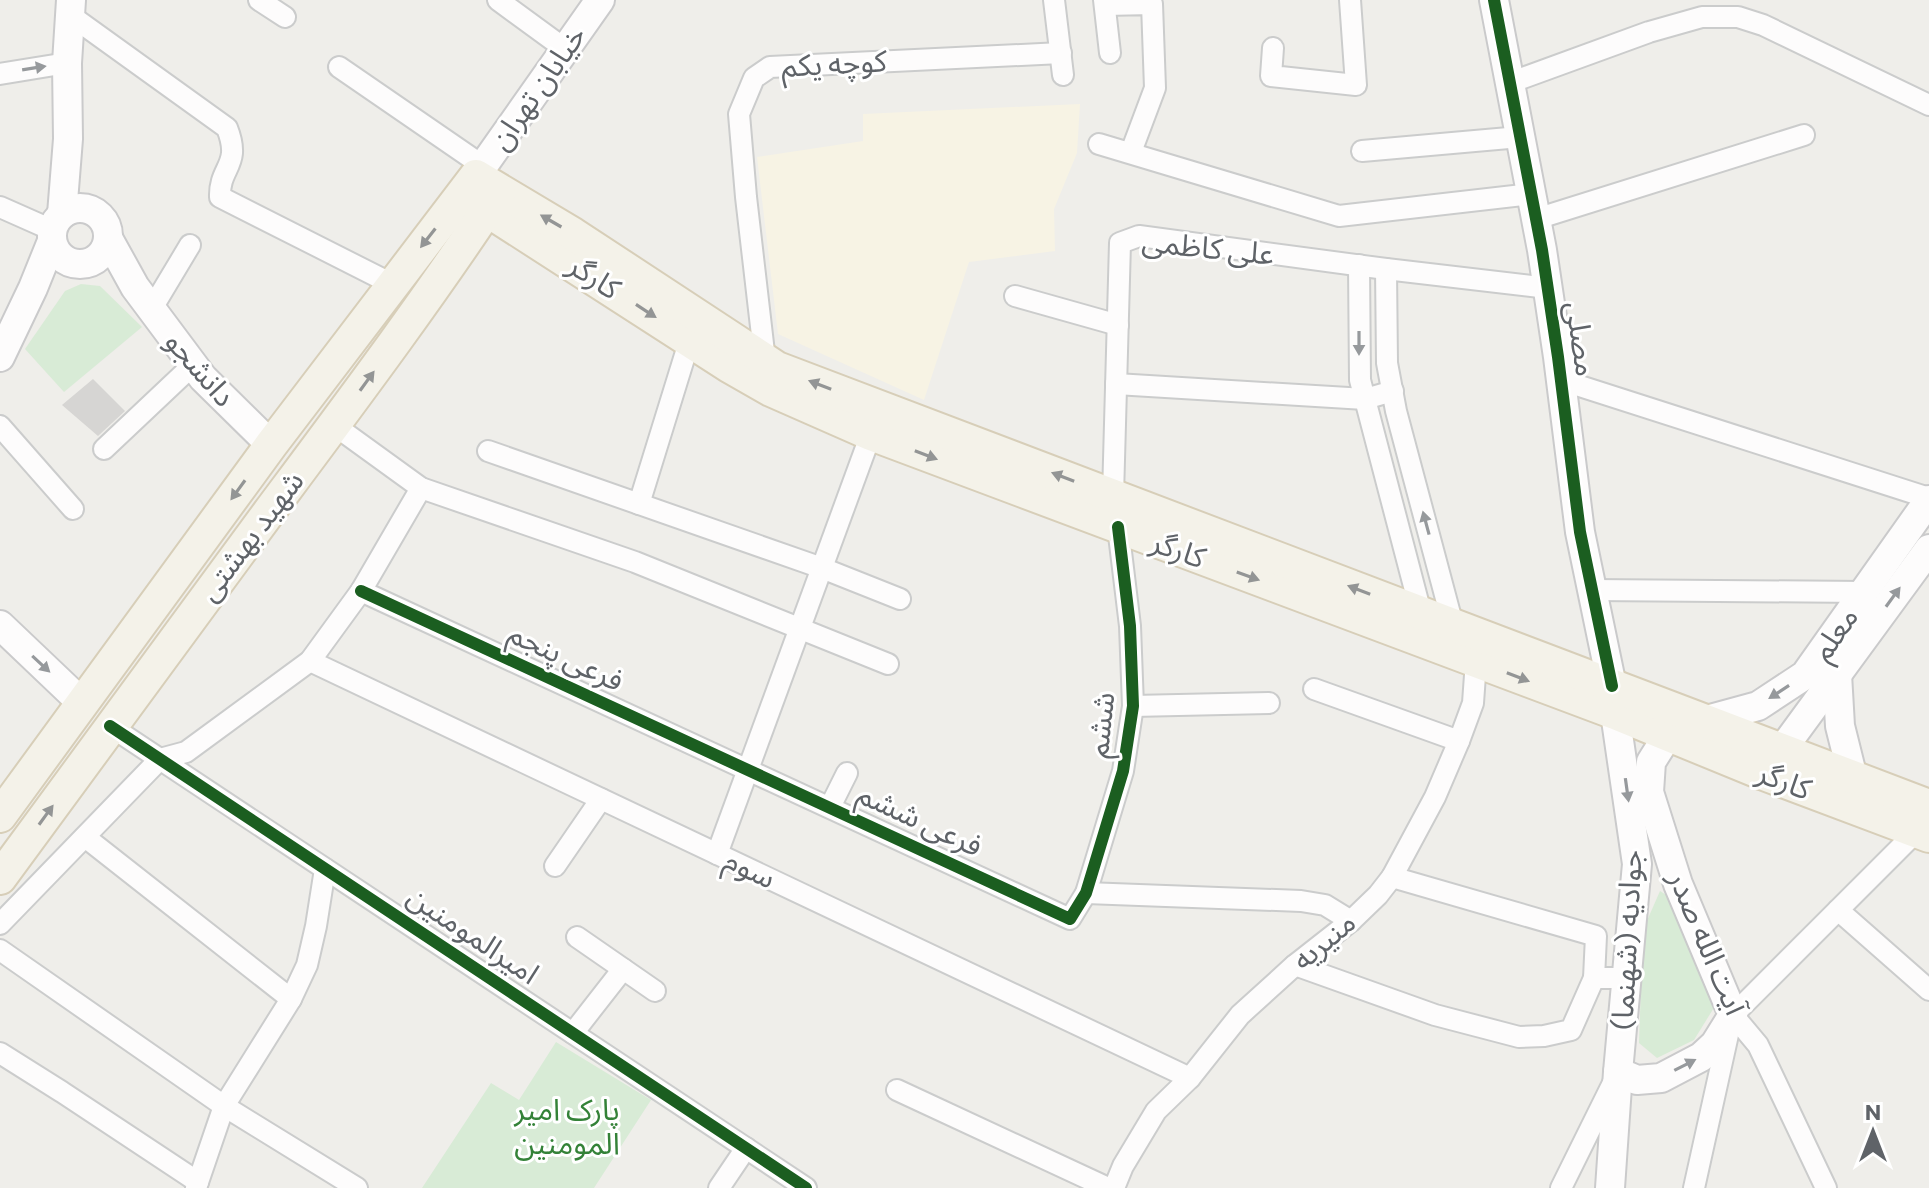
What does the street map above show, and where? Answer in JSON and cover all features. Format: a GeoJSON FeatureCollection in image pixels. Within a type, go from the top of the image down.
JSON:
{"type":"FeatureCollection","features":[{"type":"Feature","properties":{"kind":"main road","name":"کارگر"},"geometry":{"type":"LineString","coordinates":[[482,187],[573,234],[777,368],[1476,661],[1614,700],[1703,721],[1772,762],[1925,825]]}},
{"type":"Feature","properties":{"kind":"main road","name":"کارگر"},"geometry":{"type":"LineString","coordinates":[[482,187],[525,233],[771,390],[871,434],[1453,625],[1614,700],[1668,735],[1772,762],[1853,778],[1925,825]]}},
{"type":"Feature","properties":{"kind":"main road","name":"شهید بهشتی"},"geometry":{"type":"LineString","coordinates":[[0,878],[458,254],[482,187]]}},
{"type":"Feature","properties":{"kind":"main road","name":"شهید بهشتی"},"geometry":{"type":"LineString","coordinates":[[0,816],[392,284],[482,187]]}},
{"type":"Feature","properties":{"kind":"main road"},"geometry":{"type":"LineString","coordinates":[[458,254],[525,233]]}},
{"type":"Feature","properties":{"kind":"street"},"geometry":{"type":"LineString","coordinates":[[259,0],[285,17]]}},
{"type":"Feature","properties":{"kind":"street"},"geometry":{"type":"LineString","coordinates":[[498,0],[565,49]]}},
{"type":"Feature","properties":{"kind":"street","name":"خیابان تهران"},"geometry":{"type":"LineString","coordinates":[[482,187],[515,121],[600,0]]}},
{"type":"Feature","properties":{"kind":"street"},"geometry":{"type":"LineString","coordinates":[[1054,0],[1063,75]]}},
{"type":"Feature","properties":{"kind":"street"},"geometry":{"type":"LineString","coordinates":[[1273,48],[1271,76],[1356,85],[1350,0]]}},
{"type":"Feature","properties":{"kind":"street","name":"مصلی"},"geometry":{"type":"LineString","coordinates":[[1494,0],[1548,288],[1580,532],[1614,700]]}},
{"type":"Feature","properties":{"kind":"street"},"geometry":{"type":"LineString","coordinates":[[1110,53],[1105,3],[1152,4],[1155,88],[1131,152]]}},
{"type":"Feature","properties":{"kind":"street"},"geometry":{"type":"LineString","coordinates":[[70,7],[68,139],[55,228],[55,251],[62,259],[91,254]]}},
{"type":"Feature","properties":{"kind":"street"},"geometry":{"type":"LineString","coordinates":[[70,7],[227,128],[233,143],[232,161],[220,185],[220,197],[392,284]]}},
{"type":"Feature","properties":{"kind":"street"},"geometry":{"type":"LineString","coordinates":[[1509,83],[1649,32],[1702,17],[1738,17],[1763,25],[1929,105]]}},
{"type":"Feature","properties":{"kind":"street","name":"کوچه یکم"},"geometry":{"type":"LineString","coordinates":[[765,361],[739,114],[754,78],[770,67],[1061,53]]}},
{"type":"Feature","properties":{"kind":"street"},"geometry":{"type":"LineString","coordinates":[[0,74],[67,63]]}},
{"type":"Feature","properties":{"kind":"street"},"geometry":{"type":"LineString","coordinates":[[339,67],[482,187]]}},
{"type":"Feature","properties":{"kind":"street"},"geometry":{"type":"LineString","coordinates":[[1099,144],[1339,216],[1534,207],[1804,135]]}},
{"type":"Feature","properties":{"kind":"street"},"geometry":{"type":"LineString","coordinates":[[1362,151],[1520,137]]}},
{"type":"Feature","properties":{"kind":"street"},"geometry":{"type":"LineString","coordinates":[[33,288],[91,254],[108,228],[98,213],[68,139]]}},
{"type":"Feature","properties":{"kind":"street"},"geometry":{"type":"LineString","coordinates":[[0,207],[55,228]]}},
{"type":"Feature","properties":{"kind":"street"},"geometry":{"type":"LineString","coordinates":[[0,357],[33,288],[55,228],[77,208],[98,213]]}},
{"type":"Feature","properties":{"kind":"street","name":"علی کاظمی"},"geometry":{"type":"LineString","coordinates":[[1115,512],[1120,243],[1139,236],[1548,288]]}},
{"type":"Feature","properties":{"kind":"street"},"geometry":{"type":"LineString","coordinates":[[151,310],[190,245]]}},
{"type":"Feature","properties":{"kind":"street","name":"دانشجو"},"geometry":{"type":"LineString","coordinates":[[91,254],[135,287],[203,378],[271,445]]}},
{"type":"Feature","properties":{"kind":"street"},"geometry":{"type":"LineString","coordinates":[[1359,265],[1360,380],[1421,613]]}},
{"type":"Feature","properties":{"kind":"street"},"geometry":{"type":"LineString","coordinates":[[1386,269],[1387,363],[1396,411],[1453,625]]}},
{"type":"Feature","properties":{"kind":"street"},"geometry":{"type":"LineString","coordinates":[[1015,296],[1118,325]]}},
{"type":"Feature","properties":{"kind":"street"},"geometry":{"type":"LineString","coordinates":[[639,504],[690,339]]}},
{"type":"Feature","properties":{"kind":"street"},"geometry":{"type":"LineString","coordinates":[[104,449],[193,365]]}},
{"type":"Feature","properties":{"kind":"street"},"geometry":{"type":"LineString","coordinates":[[1561,380],[1929,499]]}},
{"type":"Feature","properties":{"kind":"street"},"geometry":{"type":"LineString","coordinates":[[1116,384],[1365,399],[1393,391]]}},
{"type":"Feature","properties":{"kind":"street"},"geometry":{"type":"LineString","coordinates":[[334,425],[421,488],[635,562],[888,664]]}},
{"type":"Feature","properties":{"kind":"street"},"geometry":{"type":"LineString","coordinates":[[0,426],[73,509]]}},
{"type":"Feature","properties":{"kind":"street"},"geometry":{"type":"LineString","coordinates":[[717,854],[871,434]]}},
{"type":"Feature","properties":{"kind":"street"},"geometry":{"type":"LineString","coordinates":[[488,451],[822,568],[900,599]]}},
{"type":"Feature","properties":{"kind":"street"},"geometry":{"type":"LineString","coordinates":[[0,924],[160,759],[186,752],[310,661],[361,591],[421,488]]}},
{"type":"Feature","properties":{"kind":"street","name":"معلم"},"geometry":{"type":"LineString","coordinates":[[1703,721],[1758,706],[1805,675],[1929,499]]}},
{"type":"Feature","properties":{"kind":"street","name":"ششم"},"geometry":{"type":"LineString","coordinates":[[1070,919],[1086,893],[1123,771],[1133,706],[1130,626],[1115,512]]}},
{"type":"Feature","properties":{"kind":"street","name":"معلم"},"geometry":{"type":"LineString","coordinates":[[1772,762],[1929,549]]}},
{"type":"Feature","properties":{"kind":"street"},"geometry":{"type":"LineString","coordinates":[[1592,590],[1864,592]]}},
{"type":"Feature","properties":{"kind":"street","name":"فرعی پنجم"},"geometry":{"type":"LineString","coordinates":[[361,591],[748,770]]}},
{"type":"Feature","properties":{"kind":"street"},"geometry":{"type":"LineString","coordinates":[[0,625],[82,703]]}},
{"type":"Feature","properties":{"kind":"street","name":"سوم"},"geometry":{"type":"LineString","coordinates":[[310,661],[1190,1078]]}},
{"type":"Feature","properties":{"kind":"street","name":"منیریه"},"geometry":{"type":"LineString","coordinates":[[1111,1188],[1156,1111],[1190,1078],[1240,1015],[1295,965],[1351,921],[1392,877],[1435,797],[1459,741],[1473,703],[1476,661]]}},
{"type":"Feature","properties":{"kind":"street"},"geometry":{"type":"LineString","coordinates":[[1837,674],[1840,726],[1853,778]]}},
{"type":"Feature","properties":{"kind":"street"},"geometry":{"type":"LineString","coordinates":[[1314,689],[1459,741]]}},
{"type":"Feature","properties":{"kind":"street","name":"جوادیه (شهنما)"},"geometry":{"type":"LineString","coordinates":[[1610,1188],[1637,864],[1614,700]]}},
{"type":"Feature","properties":{"kind":"street"},"geometry":{"type":"LineString","coordinates":[[1133,706],[1269,703]]}},
{"type":"Feature","properties":{"kind":"street","name":"امیرالمومنین"},"geometry":{"type":"LineString","coordinates":[[110,726],[806,1188]]}},
{"type":"Feature","properties":{"kind":"street","name":"آیت الله صدر"},"geometry":{"type":"LineString","coordinates":[[1668,735],[1651,762],[1649,792],[1678,884],[1733,1015],[1758,1045],[1826,1188]]}},
{"type":"Feature","properties":{"kind":"street","name":"فرعی ششم"},"geometry":{"type":"LineString","coordinates":[[748,770],[1070,919]]}},
{"type":"Feature","properties":{"kind":"street"},"geometry":{"type":"LineString","coordinates":[[830,807],[847,773]]}},
{"type":"Feature","properties":{"kind":"street"},"geometry":{"type":"LineString","coordinates":[[555,866],[601,799]]}},
{"type":"Feature","properties":{"kind":"street"},"geometry":{"type":"LineString","coordinates":[[1561,1188],[1618,1072],[1637,1080],[1661,1078],[1701,1057],[1715,1044],[1733,1015],[1925,825]]}},
{"type":"Feature","properties":{"kind":"street"},"geometry":{"type":"LineString","coordinates":[[85,837],[291,999]]}},
{"type":"Feature","properties":{"kind":"street"},"geometry":{"type":"LineString","coordinates":[[0,1053],[197,1185],[224,1106],[291,999],[307,965],[325,869]]}},
{"type":"Feature","properties":{"kind":"street"},"geometry":{"type":"LineString","coordinates":[[1295,965],[1435,1015],[1519,1037],[1571,1030],[1594,978],[1596,936],[1392,877]]}},
{"type":"Feature","properties":{"kind":"street"},"geometry":{"type":"LineString","coordinates":[[1086,893],[1301,901],[1325,905],[1351,921]]}},
{"type":"Feature","properties":{"kind":"street"},"geometry":{"type":"LineString","coordinates":[[1838,910],[1929,990]]}},
{"type":"Feature","properties":{"kind":"street"},"geometry":{"type":"LineString","coordinates":[[577,937],[655,991]]}},
{"type":"Feature","properties":{"kind":"street"},"geometry":{"type":"LineString","coordinates":[[0,950],[224,1106],[357,1188]]}},
{"type":"Feature","properties":{"kind":"street"},"geometry":{"type":"LineString","coordinates":[[573,1033],[623,969]]}},
{"type":"Feature","properties":{"kind":"street"},"geometry":{"type":"LineString","coordinates":[[1594,978],[1627,978]]}},
{"type":"Feature","properties":{"kind":"street"},"geometry":{"type":"LineString","coordinates":[[1694,1188],[1733,1015]]}},
{"type":"Feature","properties":{"kind":"street"},"geometry":{"type":"LineString","coordinates":[[897,1090],[1111,1188]]}},
{"type":"Feature","properties":{"kind":"street"},"geometry":{"type":"LineString","coordinates":[[719,1188],[746,1148]]}},
{"type":"Feature","properties":{"kind":"shaded area"},"geometry":{"type":"Polygon","coordinates":[[[1080,104],[1077,153],[1054,209],[1055,251],[969,262],[924,400],[778,334],[757,157],[863,141],[863,114],[1080,104]]]}},
{"type":"Feature","properties":{"kind":"green space"},"geometry":{"type":"Polygon","coordinates":[[[81,284],[100,286],[142,327],[64,392],[25,349],[65,291],[81,284]]]}},
{"type":"Feature","properties":{"kind":"green space"},"geometry":{"type":"Polygon","coordinates":[[[1660,891],[1677,902],[1715,1006],[1694,1040],[1657,1058],[1639,1043],[1646,923],[1660,891]]]}},
{"type":"Feature","properties":{"kind":"green space","name":"پارک امیر المومنین"},"geometry":{"type":"Polygon","coordinates":[[[556,1042],[651,1100],[594,1188],[422,1188],[491,1083],[519,1100],[556,1042]]]}},
{"type":"Feature","properties":{"kind":"building"},"geometry":{"type":"Polygon","coordinates":[[[93,379],[125,411],[98,436],[62,405],[93,379]]]}},
{"type":"Feature","properties":{"kind":"cycle path"},"geometry":{"type":"LineString","coordinates":[[1494,0],[1542,250],[1580,532],[1612,686]]}},
{"type":"Feature","properties":{"kind":"cycle path"},"geometry":{"type":"LineString","coordinates":[[361,591],[1070,919],[1086,893],[1123,771],[1133,706],[1130,626],[1118,527]]}},
{"type":"Feature","properties":{"kind":"cycle path"},"geometry":{"type":"LineString","coordinates":[[110,726],[806,1188]]}}]}
